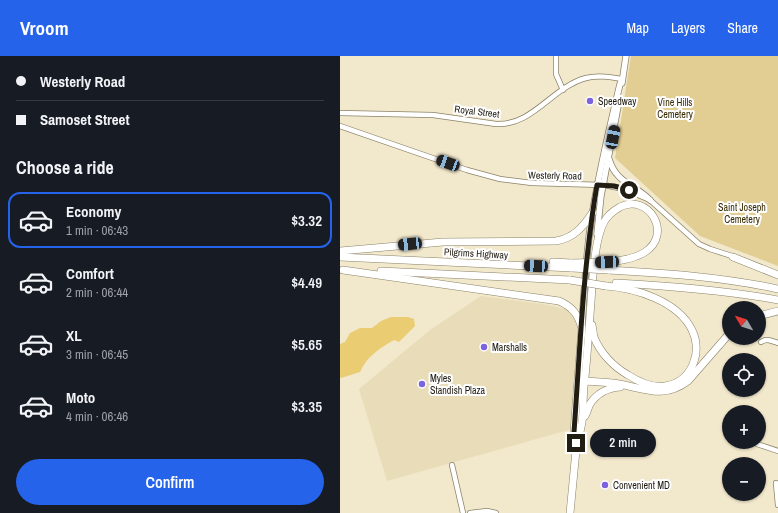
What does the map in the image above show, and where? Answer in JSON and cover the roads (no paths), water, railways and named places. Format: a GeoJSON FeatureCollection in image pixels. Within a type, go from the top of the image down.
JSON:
{"type":"FeatureCollection","features":[{"type":"Feature","properties":{"kind":"highway"},"geometry":{"type":"LineString","coordinates":[[572,265],[607,262],[621,260],[645,252],[656,238],[657,231],[655,220],[651,213],[643,207],[632,204],[622,206],[607,217],[602,225],[596,249],[590,313],[574,432],[577,440]]}},
{"type":"Feature","properties":{"kind":"highway"},"geometry":{"type":"LineString","coordinates":[[340,251],[443,242],[556,241],[567,238],[576,233],[585,224],[592,212]]}},
{"type":"Feature","properties":{"kind":"highway","name":"Pilgrims Highway"},"geometry":{"type":"LineString","coordinates":[[340,257],[536,266],[554,262],[572,265]]}},
{"type":"Feature","properties":{"kind":"highway"},"geometry":{"type":"LineString","coordinates":[[733,257],[778,275]]}},
{"type":"Feature","properties":{"kind":"highway"},"geometry":{"type":"LineString","coordinates":[[572,265],[608,270],[657,272],[707,277],[778,289]]}},
{"type":"Feature","properties":{"kind":"highway"},"geometry":{"type":"LineString","coordinates":[[341,270],[559,301],[570,306],[579,318],[582,328],[584,418]]}},
{"type":"Feature","properties":{"kind":"highway"},"geometry":{"type":"LineString","coordinates":[[341,270],[570,280],[606,284],[668,286],[718,291],[778,300]]}},
{"type":"Feature","properties":{"kind":"highway"},"geometry":{"type":"LineString","coordinates":[[590,313],[594,337],[600,348],[613,364],[633,378],[651,385],[665,386],[681,380],[692,368],[695,358],[696,345],[692,329],[682,317],[667,304],[646,294],[606,284]]}},
{"type":"Feature","properties":{"kind":"highway"},"geometry":{"type":"LineString","coordinates":[[766,314],[778,311]]}},
{"type":"Feature","properties":{"kind":"highway"},"geometry":{"type":"LineString","coordinates":[[582,379],[620,384],[661,392],[668,391],[688,381],[722,342]]}},
{"type":"Feature","properties":{"kind":"highway"},"geometry":{"type":"LineString","coordinates":[[570,513],[577,440],[584,418],[593,400],[601,393],[613,388],[628,386]]}},
{"type":"Feature","properties":{"kind":"main road"},"geometry":{"type":"LineString","coordinates":[[596,249],[599,215],[626,56]]}},
{"type":"Feature","properties":{"kind":"main road"},"geometry":{"type":"LineString","coordinates":[[582,328],[588,243],[592,212],[604,151],[622,79]]}},
{"type":"Feature","properties":{"kind":"main road"},"geometry":{"type":"LineString","coordinates":[[609,158],[613,170],[617,175],[650,200]]}},
{"type":"Feature","properties":{"kind":"street"},"geometry":{"type":"LineString","coordinates":[[556,56],[556,74],[563,90]]}},
{"type":"Feature","properties":{"kind":"street","name":"Royal Street"},"geometry":{"type":"LineString","coordinates":[[340,114],[433,116],[506,124],[514,122],[527,115],[576,82],[591,77],[602,76],[622,79]]}},
{"type":"Feature","properties":{"kind":"street","name":"Westerly Road"},"geometry":{"type":"LineString","coordinates":[[340,126],[500,180],[532,183],[604,185],[624,189],[650,200],[699,244],[733,257],[778,271]]}},
{"type":"Feature","properties":{"kind":"street"},"geometry":{"type":"LineString","coordinates":[[766,340],[778,344]]}},
{"type":"Feature","properties":{"kind":"street"},"geometry":{"type":"LineString","coordinates":[[766,447],[778,451]]}},
{"type":"Feature","properties":{"kind":"street"},"geometry":{"type":"LineString","coordinates":[[452,465],[463,513]]}},
{"type":"Feature","properties":{"kind":"street"},"geometry":{"type":"LineString","coordinates":[[776,483],[778,505]]}},
{"type":"Feature","properties":{"kind":"street"},"geometry":{"type":"LineString","coordinates":[[470,513],[487,511],[496,513]]}},
{"type":"Feature","properties":{"kind":"place","name":"Speedway"},"geometry":{"type":"Point","coordinates":[590,101]}},
{"type":"Feature","properties":{"kind":"place","name":"Marshalls"},"geometry":{"type":"Point","coordinates":[484,347]}},
{"type":"Feature","properties":{"kind":"place","name":"Myles Standish Plaza"},"geometry":{"type":"Point","coordinates":[422,384]}},
{"type":"Feature","properties":{"kind":"place","name":"Convenient MD"},"geometry":{"type":"Point","coordinates":[605,485]}},
{"type":"Feature","properties":{"kind":"park label","name":"Vine Hills Cemetery"},"geometry":{"type":"Point","coordinates":[675,108]}},
{"type":"Feature","properties":{"kind":"park label","name":"Saint Joseph Cemetery"},"geometry":{"type":"Point","coordinates":[742,212]}}]}
